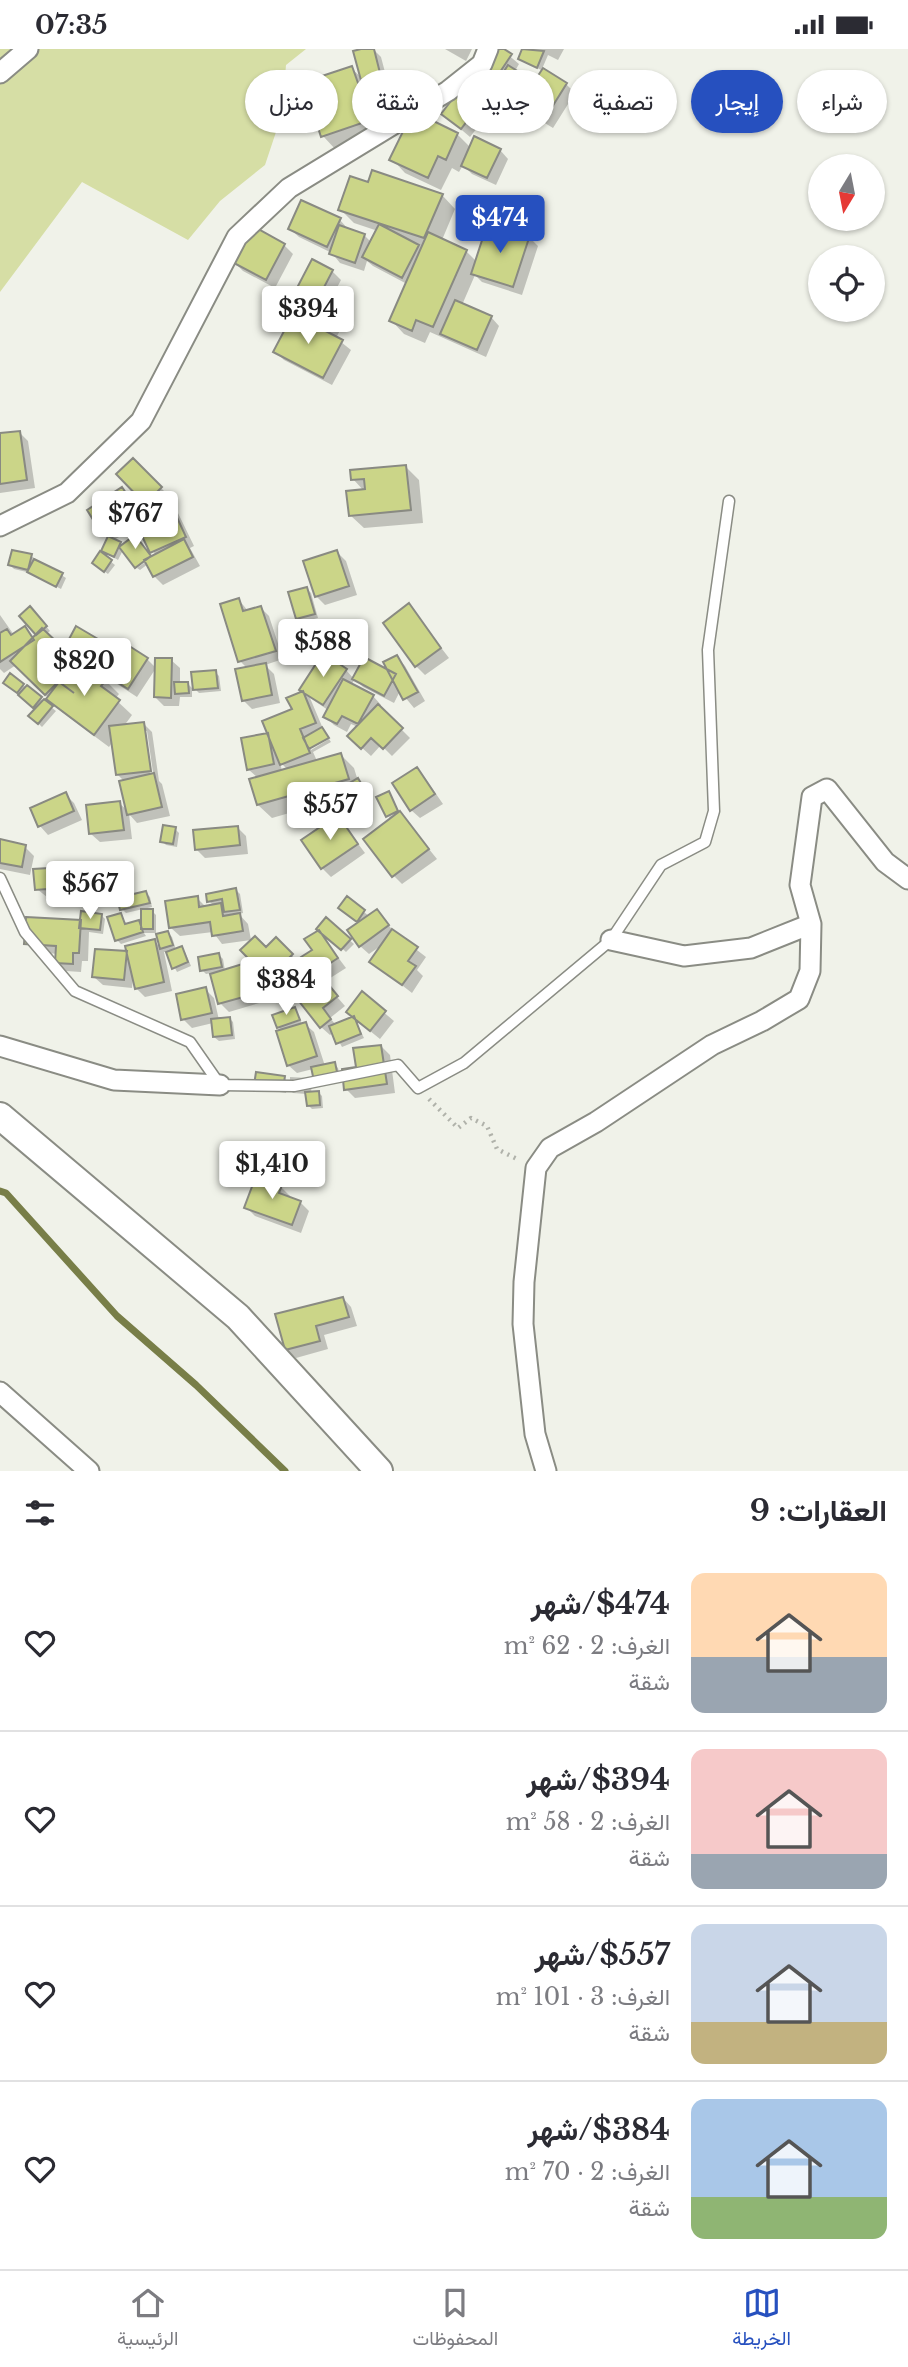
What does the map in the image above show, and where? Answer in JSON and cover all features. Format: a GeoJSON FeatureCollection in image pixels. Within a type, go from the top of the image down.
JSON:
{"type":"FeatureCollection","features":[{"type":"Feature","properties":{"kind":"street"},"geometry":{"type":"LineString","coordinates":[[0,73],[28,49]]}},
{"type":"Feature","properties":{"kind":"street"},"geometry":{"type":"LineString","coordinates":[[0,526],[67,493],[141,421],[237,237],[289,188],[448,91],[482,64],[488,49]]}},
{"type":"Feature","properties":{"kind":"street"},"geometry":{"type":"LineString","coordinates":[[546,1471],[535,1434],[523,1324],[524,1282],[536,1168],[550,1148],[596,1122],[712,1045],[762,1021],[799,999],[810,971],[811,924],[800,885],[812,797],[827,789],[885,862],[908,879]]}},
{"type":"Feature","properties":{"kind":"street"},"geometry":{"type":"LineString","coordinates":[[611,940],[684,956],[751,947],[811,924]]}},
{"type":"Feature","properties":{"kind":"street"},"geometry":{"type":"LineString","coordinates":[[0,1046],[114,1080],[220,1085]]}},
{"type":"Feature","properties":{"kind":"street"},"geometry":{"type":"LineString","coordinates":[[0,1116],[238,1317],[379,1471]]}},
{"type":"Feature","properties":{"kind":"street"},"geometry":{"type":"LineString","coordinates":[[0,1392],[89,1471]]}},
{"type":"Feature","properties":{"kind":"lane"},"geometry":{"type":"LineString","coordinates":[[0,878],[25,932],[75,991],[190,1042],[220,1085],[294,1086],[398,1065],[418,1088],[464,1063],[611,940],[661,865],[705,842],[714,811],[708,650],[729,501]]}},
{"type":"Feature","properties":{"kind":"path"},"geometry":{"type":"LineString","coordinates":[[418,1088],[458,1128],[471,1118],[487,1126],[496,1149],[536,1168]]}},
{"type":"Feature","properties":{"kind":"green space"},"geometry":{"type":"Polygon","coordinates":[[[0,49],[306,49],[286,65],[286,70],[245,70],[245,133],[276,133],[265,165],[220,201],[188,240],[82,182],[0,292],[0,49]]]}},
{"type":"Feature","properties":{"kind":"building"},"geometry":{"type":"Polygon","coordinates":[[[374,49],[379,70],[358,70],[353,51],[374,49]]]}},
{"type":"Feature","properties":{"kind":"building"},"geometry":{"type":"Polygon","coordinates":[[[482,49],[504,49],[512,54],[501,70],[484,70],[473,63],[482,49]]]}},
{"type":"Feature","properties":{"kind":"building"},"geometry":{"type":"Polygon","coordinates":[[[522,49],[544,51],[537,68],[518,59],[522,49]]]}},
{"type":"Feature","properties":{"kind":"building"},"geometry":{"type":"Polygon","coordinates":[[[352,66],[353,70],[352,126],[338,131],[338,71],[352,66]]]}},
{"type":"Feature","properties":{"kind":"building"},"geometry":{"type":"Polygon","coordinates":[[[554,75],[567,83],[554,104],[554,75]]]}},
{"type":"Feature","properties":{"kind":"building"},"geometry":{"type":"Polygon","coordinates":[[[457,93],[457,126],[443,116],[443,111],[457,93]]]}},
{"type":"Feature","properties":{"kind":"building"},"geometry":{"type":"Polygon","coordinates":[[[443,126],[458,133],[446,160],[438,156],[428,178],[389,160],[402,133],[443,133],[443,126]]]}},
{"type":"Feature","properties":{"kind":"building"},"geometry":{"type":"Polygon","coordinates":[[[474,136],[501,149],[487,178],[461,166],[474,136]]]}},
{"type":"Feature","properties":{"kind":"building"},"geometry":{"type":"Polygon","coordinates":[[[372,170],[443,194],[424,238],[338,210],[350,176],[368,182],[372,170]]]}},
{"type":"Feature","properties":{"kind":"building"},"geometry":{"type":"Polygon","coordinates":[[[301,200],[341,218],[327,247],[288,229],[301,200]]]}},
{"type":"Feature","properties":{"kind":"building"},"geometry":{"type":"Polygon","coordinates":[[[488,222],[530,235],[513,287],[471,274],[488,222]]]}},
{"type":"Feature","properties":{"kind":"building"},"geometry":{"type":"Polygon","coordinates":[[[379,224],[419,245],[402,278],[362,257],[379,224]]]}},
{"type":"Feature","properties":{"kind":"building"},"geometry":{"type":"Polygon","coordinates":[[[251,225],[285,244],[266,280],[232,262],[251,225]]]}},
{"type":"Feature","properties":{"kind":"building"},"geometry":{"type":"Polygon","coordinates":[[[339,225],[365,234],[355,263],[329,254],[339,225]]]}},
{"type":"Feature","properties":{"kind":"building"},"geometry":{"type":"Polygon","coordinates":[[[428,232],[467,250],[433,327],[416,320],[412,331],[389,321],[428,232]]]}},
{"type":"Feature","properties":{"kind":"building"},"geometry":{"type":"Polygon","coordinates":[[[312,259],[333,270],[321,293],[341,303],[328,328],[287,307],[312,259]]]}},
{"type":"Feature","properties":{"kind":"building"},"geometry":{"type":"Polygon","coordinates":[[[455,300],[492,316],[477,350],[440,334],[455,300]]]}},
{"type":"Feature","properties":{"kind":"building"},"geometry":{"type":"Polygon","coordinates":[[[293,314],[343,340],[323,378],[273,352],[293,314]]]}},
{"type":"Feature","properties":{"kind":"building"},"geometry":{"type":"Polygon","coordinates":[[[20,431],[27,480],[0,484],[0,433],[20,431]]]}},
{"type":"Feature","properties":{"kind":"building"},"geometry":{"type":"Polygon","coordinates":[[[133,458],[162,487],[145,504],[116,474],[133,458]]]}},
{"type":"Feature","properties":{"kind":"building"},"geometry":{"type":"Polygon","coordinates":[[[406,465],[411,510],[349,516],[346,491],[365,489],[364,479],[351,480],[350,470],[406,465]]]}},
{"type":"Feature","properties":{"kind":"building"},"geometry":{"type":"Polygon","coordinates":[[[122,487],[138,511],[102,534],[87,510],[122,487]]]}},
{"type":"Feature","properties":{"kind":"building"},"geometry":{"type":"Polygon","coordinates":[[[169,500],[186,537],[150,553],[133,517],[169,500]]]}},
{"type":"Feature","properties":{"kind":"building"},"geometry":{"type":"Polygon","coordinates":[[[135,535],[151,556],[135,568],[119,547],[135,535]]]}},
{"type":"Feature","properties":{"kind":"building"},"geometry":{"type":"Polygon","coordinates":[[[108,536],[121,542],[114,557],[101,551],[108,536]]]}},
{"type":"Feature","properties":{"kind":"building"},"geometry":{"type":"Polygon","coordinates":[[[184,539],[193,557],[153,577],[144,560],[184,539]]]}},
{"type":"Feature","properties":{"kind":"building"},"geometry":{"type":"Polygon","coordinates":[[[12,550],[32,554],[28,570],[8,565],[12,550]]]}},
{"type":"Feature","properties":{"kind":"building"},"geometry":{"type":"Polygon","coordinates":[[[337,550],[349,586],[315,597],[303,561],[337,550]]]}},
{"type":"Feature","properties":{"kind":"building"},"geometry":{"type":"Polygon","coordinates":[[[100,551],[112,560],[104,572],[92,563],[100,551]]]}},
{"type":"Feature","properties":{"kind":"building"},"geometry":{"type":"Polygon","coordinates":[[[34,559],[63,573],[56,587],[27,572],[34,559]]]}},
{"type":"Feature","properties":{"kind":"building"},"geometry":{"type":"Polygon","coordinates":[[[307,587],[315,614],[296,619],[288,592],[307,587]]]}},
{"type":"Feature","properties":{"kind":"building"},"geometry":{"type":"Polygon","coordinates":[[[239,598],[243,611],[261,606],[276,651],[238,662],[220,604],[239,598]]]}},
{"type":"Feature","properties":{"kind":"building"},"geometry":{"type":"Polygon","coordinates":[[[409,603],[441,648],[415,667],[383,623],[409,603]]]}},
{"type":"Feature","properties":{"kind":"building"},"geometry":{"type":"Polygon","coordinates":[[[30,606],[47,626],[36,635],[19,616],[30,606]]]}},
{"type":"Feature","properties":{"kind":"building"},"geometry":{"type":"Polygon","coordinates":[[[25,626],[34,640],[0,662],[0,633],[7,629],[11,635],[25,626]]]}},
{"type":"Feature","properties":{"kind":"building"},"geometry":{"type":"Polygon","coordinates":[[[76,626],[98,639],[89,653],[68,641],[76,626]]]}},
{"type":"Feature","properties":{"kind":"building"},"geometry":{"type":"Polygon","coordinates":[[[42,628],[78,662],[45,695],[10,661],[42,628]]]}},
{"type":"Feature","properties":{"kind":"building"},"geometry":{"type":"Polygon","coordinates":[[[123,642],[148,658],[128,689],[103,673],[123,642]]]}},
{"type":"Feature","properties":{"kind":"building"},"geometry":{"type":"Polygon","coordinates":[[[323,653],[347,669],[323,705],[299,690],[323,653]]]}},
{"type":"Feature","properties":{"kind":"building"},"geometry":{"type":"Polygon","coordinates":[[[397,655],[418,692],[403,700],[383,662],[397,655]]]}},
{"type":"Feature","properties":{"kind":"building"},"geometry":{"type":"Polygon","coordinates":[[[364,657],[396,674],[384,696],[352,679],[364,657]]]}},
{"type":"Feature","properties":{"kind":"building"},"geometry":{"type":"Polygon","coordinates":[[[155,658],[172,658],[171,698],[154,697],[155,658]]]}},
{"type":"Feature","properties":{"kind":"building"},"geometry":{"type":"Polygon","coordinates":[[[80,660],[107,679],[101,686],[120,700],[94,735],[46,699],[59,682],[74,693],[62,684],[80,660]]]}},
{"type":"Feature","properties":{"kind":"building"},"geometry":{"type":"Polygon","coordinates":[[[266,663],[272,695],[242,701],[235,669],[266,663]]]}},
{"type":"Feature","properties":{"kind":"building"},"geometry":{"type":"Polygon","coordinates":[[[216,670],[218,688],[193,690],[191,672],[216,670]]]}},
{"type":"Feature","properties":{"kind":"building"},"geometry":{"type":"Polygon","coordinates":[[[10,673],[24,684],[17,693],[3,683],[10,673]]]}},
{"type":"Feature","properties":{"kind":"building"},"geometry":{"type":"Polygon","coordinates":[[[343,679],[374,695],[358,724],[342,716],[337,724],[323,717],[343,679]]]}},
{"type":"Feature","properties":{"kind":"building"},"geometry":{"type":"Polygon","coordinates":[[[174,682],[188,682],[189,693],[175,694],[174,682]]]}},
{"type":"Feature","properties":{"kind":"building"},"geometry":{"type":"Polygon","coordinates":[[[27,685],[42,697],[33,708],[18,695],[27,685]]]}},
{"type":"Feature","properties":{"kind":"building"},"geometry":{"type":"Polygon","coordinates":[[[303,691],[316,723],[300,729],[310,753],[280,765],[262,721],[292,709],[286,698],[303,691]]]}},
{"type":"Feature","properties":{"kind":"building"},"geometry":{"type":"Polygon","coordinates":[[[44,699],[53,706],[38,724],[28,716],[44,699]]]}},
{"type":"Feature","properties":{"kind":"building"},"geometry":{"type":"Polygon","coordinates":[[[378,704],[403,728],[383,749],[371,738],[361,749],[347,736],[378,704]]]}},
{"type":"Feature","properties":{"kind":"building"},"geometry":{"type":"Polygon","coordinates":[[[144,722],[151,771],[116,775],[109,726],[144,722]]]}},
{"type":"Feature","properties":{"kind":"building"},"geometry":{"type":"Polygon","coordinates":[[[322,727],[329,738],[309,749],[303,738],[322,727]]]}},
{"type":"Feature","properties":{"kind":"building"},"geometry":{"type":"Polygon","coordinates":[[[268,733],[274,764],[247,770],[241,738],[268,733]]]}},
{"type":"Feature","properties":{"kind":"building"},"geometry":{"type":"Polygon","coordinates":[[[341,753],[349,779],[257,805],[249,779],[341,753]]]}},
{"type":"Feature","properties":{"kind":"building"},"geometry":{"type":"Polygon","coordinates":[[[417,767],[435,794],[410,811],[392,783],[417,767]]]}},
{"type":"Feature","properties":{"kind":"building"},"geometry":{"type":"Polygon","coordinates":[[[154,773],[162,807],[127,815],[119,781],[154,773]]]}},
{"type":"Feature","properties":{"kind":"building"},"geometry":{"type":"Polygon","coordinates":[[[358,778],[366,792],[358,796],[365,808],[347,818],[333,793],[358,778]]]}},
{"type":"Feature","properties":{"kind":"building"},"geometry":{"type":"Polygon","coordinates":[[[389,791],[398,811],[386,817],[376,797],[389,791]]]}},
{"type":"Feature","properties":{"kind":"building"},"geometry":{"type":"Polygon","coordinates":[[[66,792],[74,811],[38,827],[30,808],[66,792]]]}},
{"type":"Feature","properties":{"kind":"building"},"geometry":{"type":"Polygon","coordinates":[[[120,801],[124,830],[89,834],[86,805],[120,801]]]}},
{"type":"Feature","properties":{"kind":"building"},"geometry":{"type":"Polygon","coordinates":[[[400,811],[429,849],[392,877],[363,839],[400,811]]]}},
{"type":"Feature","properties":{"kind":"building"},"geometry":{"type":"Polygon","coordinates":[[[338,815],[358,844],[321,869],[301,840],[338,815]]]}},
{"type":"Feature","properties":{"kind":"building"},"geometry":{"type":"Polygon","coordinates":[[[163,825],[176,827],[173,844],[160,842],[163,825]]]}},
{"type":"Feature","properties":{"kind":"building"},"geometry":{"type":"Polygon","coordinates":[[[238,826],[240,845],[195,850],[193,830],[238,826]]]}},
{"type":"Feature","properties":{"kind":"building"},"geometry":{"type":"Polygon","coordinates":[[[0,839],[26,845],[22,867],[0,863],[0,839]]]}},
{"type":"Feature","properties":{"kind":"building"},"geometry":{"type":"Polygon","coordinates":[[[87,865],[89,897],[70,899],[67,866],[87,865]]]}},
{"type":"Feature","properties":{"kind":"building"},"geometry":{"type":"Polygon","coordinates":[[[66,867],[68,896],[47,898],[47,889],[35,890],[33,869],[66,867]]]}},
{"type":"Feature","properties":{"kind":"building"},"geometry":{"type":"Polygon","coordinates":[[[236,888],[240,910],[224,912],[222,899],[207,902],[206,894],[236,888]]]}},
{"type":"Feature","properties":{"kind":"building"},"geometry":{"type":"Polygon","coordinates":[[[146,891],[150,903],[120,910],[117,898],[146,891]]]}},
{"type":"Feature","properties":{"kind":"building"},"geometry":{"type":"Polygon","coordinates":[[[198,896],[199,907],[221,903],[223,916],[240,913],[243,931],[212,936],[210,922],[169,928],[165,901],[198,896]]]}},
{"type":"Feature","properties":{"kind":"building"},"geometry":{"type":"Polygon","coordinates":[[[347,896],[365,910],[357,922],[338,908],[347,896]]]}},
{"type":"Feature","properties":{"kind":"building"},"geometry":{"type":"Polygon","coordinates":[[[141,909],[153,909],[153,929],[141,929],[141,909]]]}},
{"type":"Feature","properties":{"kind":"building"},"geometry":{"type":"Polygon","coordinates":[[[377,909],[389,925],[359,947],[347,930],[377,909]]]}},
{"type":"Feature","properties":{"kind":"building"},"geometry":{"type":"Polygon","coordinates":[[[81,911],[102,914],[100,930],[79,928],[81,911]]]}},
{"type":"Feature","properties":{"kind":"building"},"geometry":{"type":"Polygon","coordinates":[[[121,913],[125,924],[139,920],[143,932],[115,941],[107,917],[121,913]]]}},
{"type":"Feature","properties":{"kind":"building"},"geometry":{"type":"Polygon","coordinates":[[[26,917],[81,920],[79,953],[73,953],[73,964],[55,963],[56,946],[24,944],[26,917]]]}},
{"type":"Feature","properties":{"kind":"building"},"geometry":{"type":"Polygon","coordinates":[[[326,917],[351,939],[341,950],[316,929],[326,917]]]}},
{"type":"Feature","properties":{"kind":"building"},"geometry":{"type":"Polygon","coordinates":[[[392,929],[418,947],[408,961],[416,966],[402,985],[369,962],[392,929]]]}},
{"type":"Feature","properties":{"kind":"building"},"geometry":{"type":"Polygon","coordinates":[[[319,930],[338,958],[312,975],[301,957],[312,950],[304,939],[319,930]]]}},
{"type":"Feature","properties":{"kind":"building"},"geometry":{"type":"Polygon","coordinates":[[[168,931],[173,945],[160,949],[156,934],[168,931]]]}},
{"type":"Feature","properties":{"kind":"building"},"geometry":{"type":"Polygon","coordinates":[[[255,936],[266,947],[276,937],[293,954],[282,965],[288,971],[274,985],[240,950],[255,936]]]}},
{"type":"Feature","properties":{"kind":"building"},"geometry":{"type":"Polygon","coordinates":[[[155,939],[164,982],[135,989],[125,946],[155,939]]]}},
{"type":"Feature","properties":{"kind":"building"},"geometry":{"type":"Polygon","coordinates":[[[182,946],[188,962],[172,969],[166,952],[182,946]]]}},
{"type":"Feature","properties":{"kind":"building"},"geometry":{"type":"Polygon","coordinates":[[[95,949],[127,951],[124,980],[92,977],[95,949]]]}},
{"type":"Feature","properties":{"kind":"building"},"geometry":{"type":"Polygon","coordinates":[[[219,953],[222,967],[200,971],[198,957],[219,953]]]}},
{"type":"Feature","properties":{"kind":"building"},"geometry":{"type":"Polygon","coordinates":[[[249,962],[258,993],[218,1004],[210,974],[249,962]]]}},
{"type":"Feature","properties":{"kind":"building"},"geometry":{"type":"Polygon","coordinates":[[[296,965],[308,978],[296,990],[283,977],[296,965]]]}},
{"type":"Feature","properties":{"kind":"building"},"geometry":{"type":"Polygon","coordinates":[[[283,979],[292,990],[277,1002],[268,992],[283,979]]]}},
{"type":"Feature","properties":{"kind":"building"},"geometry":{"type":"Polygon","coordinates":[[[324,979],[338,996],[323,1008],[331,1019],[320,1028],[298,1000],[324,979]]]}},
{"type":"Feature","properties":{"kind":"building"},"geometry":{"type":"Polygon","coordinates":[[[206,987],[212,1013],[181,1020],[176,994],[206,987]]]}},
{"type":"Feature","properties":{"kind":"building"},"geometry":{"type":"Polygon","coordinates":[[[362,991],[386,1011],[370,1031],[346,1012],[362,991]]]}},
{"type":"Feature","properties":{"kind":"building"},"geometry":{"type":"Polygon","coordinates":[[[295,1007],[300,1020],[277,1028],[272,1015],[295,1007]]]}},
{"type":"Feature","properties":{"kind":"building"},"geometry":{"type":"Polygon","coordinates":[[[354,1016],[361,1034],[336,1044],[329,1026],[354,1016]]]}},
{"type":"Feature","properties":{"kind":"building"},"geometry":{"type":"Polygon","coordinates":[[[230,1017],[232,1035],[213,1037],[211,1019],[230,1017]]]}},
{"type":"Feature","properties":{"kind":"building"},"geometry":{"type":"Polygon","coordinates":[[[306,1022],[317,1056],[287,1066],[276,1031],[306,1022]]]}},
{"type":"Feature","properties":{"kind":"building"},"geometry":{"type":"Polygon","coordinates":[[[381,1045],[387,1084],[344,1090],[342,1069],[356,1067],[353,1048],[381,1045]]]}},
{"type":"Feature","properties":{"kind":"building"},"geometry":{"type":"Polygon","coordinates":[[[335,1062],[338,1077],[314,1081],[311,1067],[335,1062]]]}},
{"type":"Feature","properties":{"kind":"building"},"geometry":{"type":"Polygon","coordinates":[[[256,1072],[285,1076],[283,1089],[254,1085],[256,1072]]]}},
{"type":"Feature","properties":{"kind":"building"},"geometry":{"type":"Polygon","coordinates":[[[319,1091],[320,1105],[307,1106],[305,1092],[319,1091]]]}},
{"type":"Feature","properties":{"kind":"building"},"geometry":{"type":"Polygon","coordinates":[[[256,1176],[282,1185],[279,1193],[301,1201],[292,1225],[244,1208],[256,1176]]]}},
{"type":"Feature","properties":{"kind":"building"},"geometry":{"type":"Polygon","coordinates":[[[343,1297],[349,1317],[316,1326],[320,1341],[285,1350],[275,1314],[343,1297]]]}},
{"type":"Feature","properties":{"kind":"waterway"},"geometry":{"type":"LineString","coordinates":[[0,1191],[6,1193],[117,1316],[196,1385],[285,1471]]}}]}
